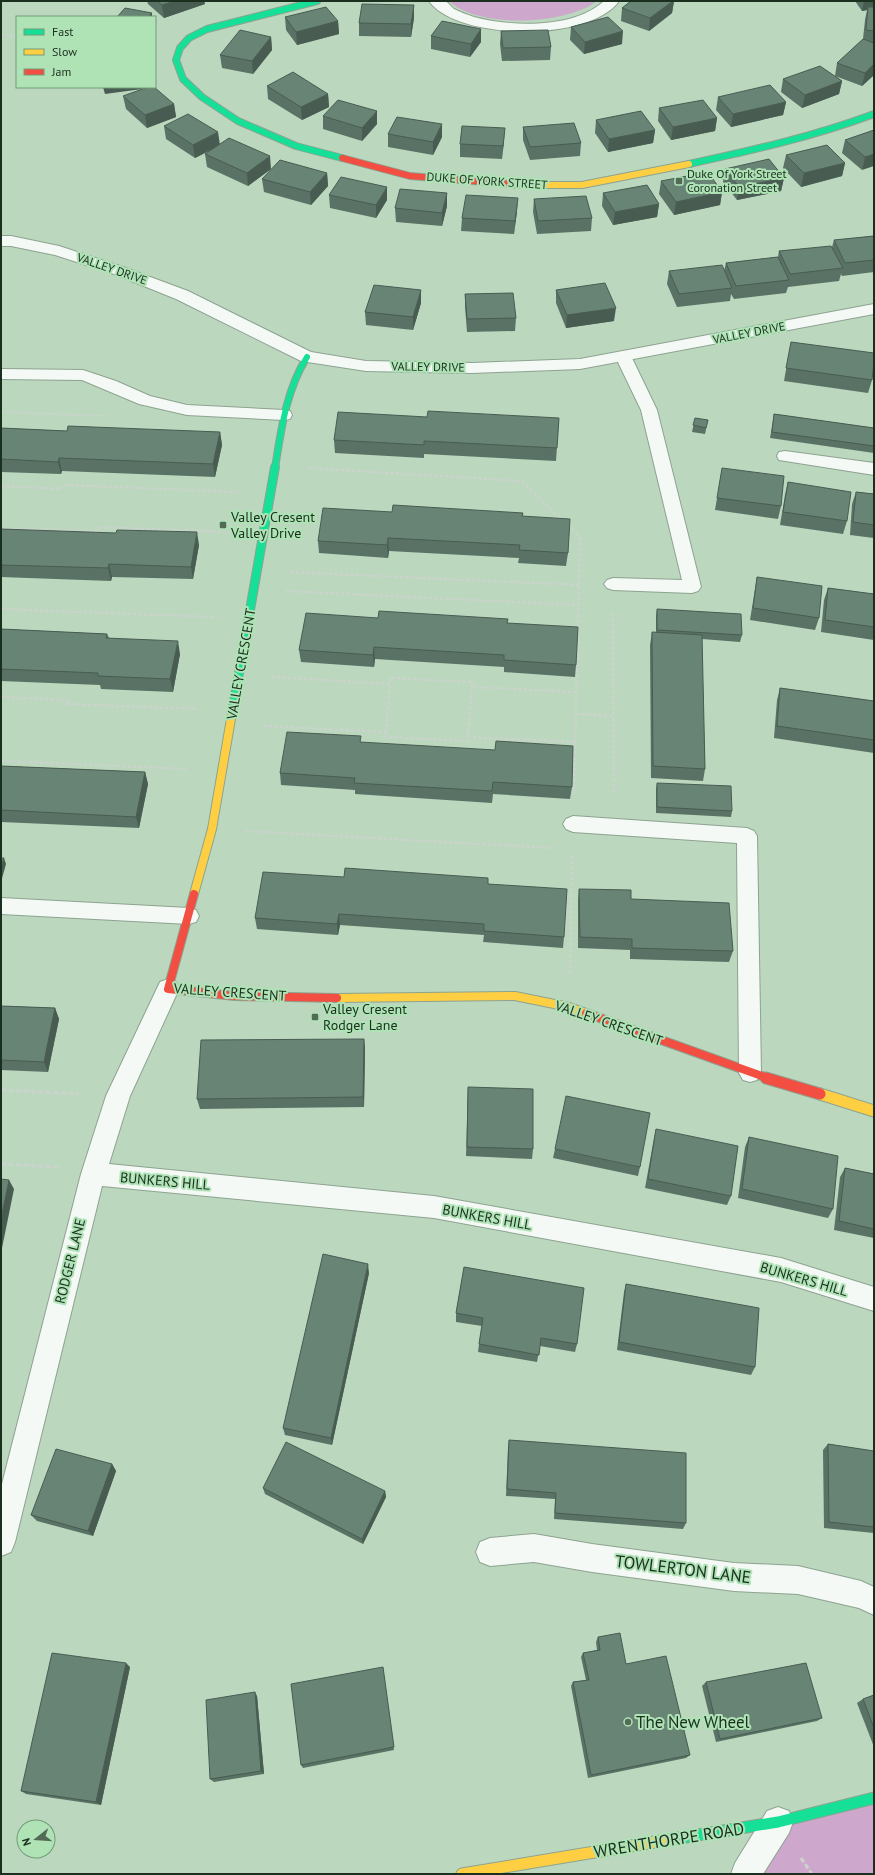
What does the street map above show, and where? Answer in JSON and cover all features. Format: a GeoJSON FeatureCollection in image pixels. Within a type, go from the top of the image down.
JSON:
{"type":"FeatureCollection","features":[{"type":"Feature","properties":{"kind":"street","name":"DUKE OF YORK STREET"},"geometry":{"type":"LineString","coordinates":[[317,1],[207,29],[189,38],[180,48],[176,60],[183,79],[202,97],[238,121],[296,146],[410,176],[463,182],[529,186],[582,185],[778,145],[839,127],[874,114]]}},
{"type":"Feature","properties":{"kind":"street"},"geometry":{"type":"LineString","coordinates":[[436,1],[452,13],[470,20],[499,25],[545,27],[576,21],[600,11],[612,1]]}},
{"type":"Feature","properties":{"kind":"street","name":"VALLEY DRIVE"},"geometry":{"type":"LineString","coordinates":[[1,240],[59,252],[120,271],[182,294],[307,357],[366,366],[472,368],[580,364],[874,309]]}},
{"type":"Feature","properties":{"kind":"street","name":"VALLEY CRESCENT"},"geometry":{"type":"LineString","coordinates":[[307,357],[300,368],[284,415],[212,829],[168,989],[235,996],[332,998],[516,996],[569,1007],[750,1073],[874,1111]]}},
{"type":"Feature","properties":{"kind":"street","name":"RODGER LANE"},"geometry":{"type":"LineString","coordinates":[[1,1542],[95,1171],[118,1096],[168,989]]}},
{"type":"Feature","properties":{"kind":"street","name":"BUNKERS HILL"},"geometry":{"type":"LineString","coordinates":[[95,1171],[434,1207],[781,1270],[874,1299]]}},
{"type":"Feature","properties":{"kind":"street","name":"TOWLERTON LANE"},"geometry":{"type":"LineString","coordinates":[[490,1552],[534,1548],[592,1558],[734,1577],[798,1580],[861,1596],[874,1601]]}},
{"type":"Feature","properties":{"kind":"street","name":"WRENTHORPE ROAD"},"geometry":{"type":"LineString","coordinates":[[462,1874],[778,1822],[874,1798]]}},
{"type":"Feature","properties":{"kind":"street"},"geometry":{"type":"LineString","coordinates":[[746,1874],[778,1822]]}},
{"type":"Feature","properties":{"kind":"lane"},"geometry":{"type":"LineString","coordinates":[[613,584],[692,587],[649,410],[623,356]]}},
{"type":"Feature","properties":{"kind":"lane"},"geometry":{"type":"LineString","coordinates":[[1,374],[83,375],[112,385],[145,400],[187,410],[284,415]]}},
{"type":"Feature","properties":{"kind":"lane"},"geometry":{"type":"LineString","coordinates":[[785,456],[874,469]]}},
{"type":"Feature","properties":{"kind":"lane"},"geometry":{"type":"LineString","coordinates":[[573,824],[748,836],[750,1073]]}},
{"type":"Feature","properties":{"kind":"lane"},"geometry":{"type":"LineString","coordinates":[[1,906],[189,916]]}},
{"type":"Feature","properties":{"kind":"path"},"geometry":{"type":"LineString","coordinates":[[1,34],[16,37]]}},
{"type":"Feature","properties":{"kind":"path"},"geometry":{"type":"LineString","coordinates":[[275,466],[522,481],[580,537],[569,1007]]}},
{"type":"Feature","properties":{"kind":"path"},"geometry":{"type":"LineString","coordinates":[[1,486],[61,489],[63,485],[270,493]]}},
{"type":"Feature","properties":{"kind":"path"},"geometry":{"type":"LineString","coordinates":[[1,529],[99,531],[100,527],[264,533]]}},
{"type":"Feature","properties":{"kind":"path"},"geometry":{"type":"LineString","coordinates":[[257,570],[579,585]]}},
{"type":"Feature","properties":{"kind":"path"},"geometry":{"type":"LineString","coordinates":[[613,584],[614,827]]}},
{"type":"Feature","properties":{"kind":"path"},"geometry":{"type":"LineString","coordinates":[[254,589],[578,605]]}},
{"type":"Feature","properties":{"kind":"path"},"geometry":{"type":"LineString","coordinates":[[1,608],[249,618]]}},
{"type":"Feature","properties":{"kind":"path"},"geometry":{"type":"LineString","coordinates":[[239,675],[390,684]]}},
{"type":"Feature","properties":{"kind":"path"},"geometry":{"type":"LineString","coordinates":[[390,678],[472,682],[468,741],[385,737],[390,684],[390,678]]}},
{"type":"Feature","properties":{"kind":"path"},"geometry":{"type":"LineString","coordinates":[[472,687],[576,692]]}},
{"type":"Feature","properties":{"kind":"path"},"geometry":{"type":"LineString","coordinates":[[1,697],[68,700],[66,704],[233,711]]}},
{"type":"Feature","properties":{"kind":"path"},"geometry":{"type":"LineString","coordinates":[[576,714],[614,716]]}},
{"type":"Feature","properties":{"kind":"path"},"geometry":{"type":"LineString","coordinates":[[230,725],[386,732]]}},
{"type":"Feature","properties":{"kind":"path"},"geometry":{"type":"LineString","coordinates":[[468,737],[575,742]]}},
{"type":"Feature","properties":{"kind":"path"},"geometry":{"type":"LineString","coordinates":[[1,761],[222,771]]}},
{"type":"Feature","properties":{"kind":"path"},"geometry":{"type":"LineString","coordinates":[[212,829],[573,850]]}},
{"type":"Feature","properties":{"kind":"path"},"geometry":{"type":"LineString","coordinates":[[1,1090],[118,1096]]}},
{"type":"Feature","properties":{"kind":"path"},"geometry":{"type":"LineString","coordinates":[[1,1164],[95,1171]]}},
{"type":"Feature","properties":{"kind":"shaded area"},"geometry":{"type":"Polygon","coordinates":[[[449,1],[597,1],[583,9],[565,15],[544,19],[501,20],[480,16],[463,10],[449,1]]]}},
{"type":"Feature","properties":{"kind":"shaded area"},"geometry":{"type":"Polygon","coordinates":[[[874,1798],[874,1874],[746,1874],[778,1822],[874,1798]]]}},
{"type":"Feature","properties":{"kind":"building"},"geometry":{"type":"Polygon","coordinates":[[[157,1],[175,1],[162,5],[157,1]]]}},
{"type":"Feature","properties":{"kind":"building"},"geometry":{"type":"Polygon","coordinates":[[[631,1],[673,1],[650,18],[622,8],[631,1]]]}},
{"type":"Feature","properties":{"kind":"building"},"geometry":{"type":"Polygon","coordinates":[[[362,4],[414,5],[411,24],[359,23],[362,4]]]}},
{"type":"Feature","properties":{"kind":"building"},"geometry":{"type":"Polygon","coordinates":[[[326,7],[338,21],[296,32],[285,17],[326,7]]]}},
{"type":"Feature","properties":{"kind":"building"},"geometry":{"type":"Polygon","coordinates":[[[868,7],[874,7],[874,31],[866,30],[868,7]]]}},
{"type":"Feature","properties":{"kind":"building"},"geometry":{"type":"Polygon","coordinates":[[[125,8],[152,13],[149,16],[118,16],[125,8]]]}},
{"type":"Feature","properties":{"kind":"building"},"geometry":{"type":"Polygon","coordinates":[[[608,17],[623,31],[585,42],[571,27],[608,17]]]}},
{"type":"Feature","properties":{"kind":"building"},"geometry":{"type":"Polygon","coordinates":[[[442,21],[481,29],[471,44],[431,36],[442,21]]]}},
{"type":"Feature","properties":{"kind":"building"},"geometry":{"type":"Polygon","coordinates":[[[240,30],[271,37],[252,61],[220,55],[240,30]]]}},
{"type":"Feature","properties":{"kind":"building"},"geometry":{"type":"Polygon","coordinates":[[[548,30],[551,47],[503,48],[501,31],[548,30]]]}},
{"type":"Feature","properties":{"kind":"building"},"geometry":{"type":"Polygon","coordinates":[[[863,39],[874,43],[874,64],[865,73],[837,63],[863,39]]]}},
{"type":"Feature","properties":{"kind":"building"},"geometry":{"type":"Polygon","coordinates":[[[820,66],[842,81],[805,95],[783,79],[820,66]]]}},
{"type":"Feature","properties":{"kind":"building"},"geometry":{"type":"Polygon","coordinates":[[[293,72],[328,94],[301,107],[267,86],[293,72]]]}},
{"type":"Feature","properties":{"kind":"building"},"geometry":{"type":"Polygon","coordinates":[[[770,85],[786,102],[733,114],[718,97],[770,85]]]}},
{"type":"Feature","properties":{"kind":"building"},"geometry":{"type":"Polygon","coordinates":[[[145,88],[155,88],[174,104],[145,115],[123,96],[145,88]]]}},
{"type":"Feature","properties":{"kind":"building"},"geometry":{"type":"Polygon","coordinates":[[[338,100],[377,111],[362,128],[323,116],[338,100]]]}},
{"type":"Feature","properties":{"kind":"building"},"geometry":{"type":"Polygon","coordinates":[[[703,100],[717,118],[673,127],[659,108],[703,100]]]}},
{"type":"Feature","properties":{"kind":"building"},"geometry":{"type":"Polygon","coordinates":[[[641,111],[655,130],[609,139],[596,120],[641,111]]]}},
{"type":"Feature","properties":{"kind":"building"},"geometry":{"type":"Polygon","coordinates":[[[188,114],[218,132],[193,145],[164,126],[188,114]]]}},
{"type":"Feature","properties":{"kind":"building"},"geometry":{"type":"Polygon","coordinates":[[[397,117],[442,124],[433,142],[388,134],[397,117]]]}},
{"type":"Feature","properties":{"kind":"building"},"geometry":{"type":"Polygon","coordinates":[[[574,123],[581,143],[530,147],[523,127],[574,123]]]}},
{"type":"Feature","properties":{"kind":"building"},"geometry":{"type":"Polygon","coordinates":[[[462,126],[505,128],[503,146],[460,144],[462,126]]]}},
{"type":"Feature","properties":{"kind":"building"},"geometry":{"type":"Polygon","coordinates":[[[874,130],[874,154],[865,157],[845,140],[874,130]]]}},
{"type":"Feature","properties":{"kind":"building"},"geometry":{"type":"Polygon","coordinates":[[[229,138],[270,156],[247,173],[205,154],[229,138]]]}},
{"type":"Feature","properties":{"kind":"building"},"geometry":{"type":"Polygon","coordinates":[[[827,145],[845,163],[804,173],[786,155],[827,145]]]}},
{"type":"Feature","properties":{"kind":"building"},"geometry":{"type":"Polygon","coordinates":[[[769,159],[784,178],[739,187],[725,169],[769,159]]]}},
{"type":"Feature","properties":{"kind":"building"},"geometry":{"type":"Polygon","coordinates":[[[280,160],[327,173],[310,192],[262,179],[280,160]]]}},
{"type":"Feature","properties":{"kind":"building"},"geometry":{"type":"Polygon","coordinates":[[[708,172],[722,192],[676,202],[661,181],[708,172]]]}},
{"type":"Feature","properties":{"kind":"building"},"geometry":{"type":"Polygon","coordinates":[[[341,177],[387,187],[376,205],[329,195],[341,177]]]}},
{"type":"Feature","properties":{"kind":"building"},"geometry":{"type":"Polygon","coordinates":[[[647,185],[659,204],[615,212],[603,193],[647,185]]]}},
{"type":"Feature","properties":{"kind":"building"},"geometry":{"type":"Polygon","coordinates":[[[400,189],[447,193],[442,213],[395,208],[400,189]]]}},
{"type":"Feature","properties":{"kind":"building"},"geometry":{"type":"Polygon","coordinates":[[[466,195],[518,198],[515,221],[462,218],[466,195]]]}},
{"type":"Feature","properties":{"kind":"building"},"geometry":{"type":"Polygon","coordinates":[[[586,196],[592,218],[538,221],[534,199],[586,196]]]}},
{"type":"Feature","properties":{"kind":"building"},"geometry":{"type":"Polygon","coordinates":[[[874,236],[874,260],[845,263],[834,240],[874,236]]]}},
{"type":"Feature","properties":{"kind":"building"},"geometry":{"type":"Polygon","coordinates":[[[831,246],[843,268],[790,274],[779,251],[831,246]]]}},
{"type":"Feature","properties":{"kind":"building"},"geometry":{"type":"Polygon","coordinates":[[[778,257],[789,280],[736,286],[726,263],[778,257]]]}},
{"type":"Feature","properties":{"kind":"building"},"geometry":{"type":"Polygon","coordinates":[[[722,265],[732,288],[679,294],[669,271],[722,265]]]}},
{"type":"Feature","properties":{"kind":"building"},"geometry":{"type":"Polygon","coordinates":[[[605,283],[616,308],[567,315],[556,290],[605,283]]]}},
{"type":"Feature","properties":{"kind":"building"},"geometry":{"type":"Polygon","coordinates":[[[374,285],[421,290],[413,317],[365,312],[374,285]]]}},
{"type":"Feature","properties":{"kind":"building"},"geometry":{"type":"Polygon","coordinates":[[[513,293],[516,318],[467,319],[465,294],[513,293]]]}},
{"type":"Feature","properties":{"kind":"building"},"geometry":{"type":"Polygon","coordinates":[[[791,342],[874,353],[872,380],[786,368],[791,342]]]}},
{"type":"Feature","properties":{"kind":"building"},"geometry":{"type":"Polygon","coordinates":[[[428,411],[559,418],[557,448],[424,441],[424,445],[334,440],[338,412],[427,417],[428,411]]]}},
{"type":"Feature","properties":{"kind":"building"},"geometry":{"type":"Polygon","coordinates":[[[774,414],[874,428],[874,446],[772,432],[774,414]]]}},
{"type":"Feature","properties":{"kind":"building"},"geometry":{"type":"Polygon","coordinates":[[[695,418],[708,420],[706,428],[693,425],[695,418]]]}},
{"type":"Feature","properties":{"kind":"building"},"geometry":{"type":"Polygon","coordinates":[[[68,426],[220,432],[213,464],[59,458],[58,462],[1,459],[1,428],[67,431],[68,426]]]}},
{"type":"Feature","properties":{"kind":"building"},"geometry":{"type":"Polygon","coordinates":[[[722,468],[784,476],[781,506],[717,498],[722,468]]]}},
{"type":"Feature","properties":{"kind":"building"},"geometry":{"type":"Polygon","coordinates":[[[788,482],[851,492],[847,521],[783,512],[788,482]]]}},
{"type":"Feature","properties":{"kind":"building"},"geometry":{"type":"Polygon","coordinates":[[[856,492],[874,494],[874,525],[853,522],[856,492]]]}},
{"type":"Feature","properties":{"kind":"building"},"geometry":{"type":"Polygon","coordinates":[[[393,505],[523,513],[522,516],[570,519],[568,553],[519,550],[520,545],[388,538],[387,545],[318,541],[323,508],[392,512],[393,505]]]}},
{"type":"Feature","properties":{"kind":"building"},"geometry":{"type":"Polygon","coordinates":[[[1,529],[116,533],[117,530],[197,532],[191,567],[109,564],[108,568],[1,565],[1,529]]]}},
{"type":"Feature","properties":{"kind":"building"},"geometry":{"type":"Polygon","coordinates":[[[757,577],[822,586],[819,618],[753,608],[757,577]]]}},
{"type":"Feature","properties":{"kind":"building"},"geometry":{"type":"Polygon","coordinates":[[[828,588],[874,594],[874,627],[825,620],[828,588]]]}},
{"type":"Feature","properties":{"kind":"building"},"geometry":{"type":"Polygon","coordinates":[[[657,609],[741,614],[742,635],[657,630],[657,609]]]}},
{"type":"Feature","properties":{"kind":"building"},"geometry":{"type":"Polygon","coordinates":[[[379,611],[508,619],[507,623],[578,627],[576,665],[504,660],[504,655],[374,647],[373,655],[299,650],[306,613],[378,618],[379,611]]]}},
{"type":"Feature","properties":{"kind":"building"},"geometry":{"type":"Polygon","coordinates":[[[1,629],[107,634],[106,638],[178,641],[170,679],[98,676],[98,673],[1,669],[1,629]]]}},
{"type":"Feature","properties":{"kind":"building"},"geometry":{"type":"Polygon","coordinates":[[[652,632],[702,635],[705,769],[653,766],[652,632]]]}},
{"type":"Feature","properties":{"kind":"building"},"geometry":{"type":"Polygon","coordinates":[[[780,688],[874,701],[874,740],[777,726],[780,688]]]}},
{"type":"Feature","properties":{"kind":"building"},"geometry":{"type":"Polygon","coordinates":[[[287,732],[361,736],[360,742],[495,750],[496,741],[573,746],[572,787],[493,782],[492,791],[354,783],[355,778],[280,773],[287,732]]]}},
{"type":"Feature","properties":{"kind":"building"},"geometry":{"type":"Polygon","coordinates":[[[1,766],[145,772],[136,817],[1,810],[1,766]]]}},
{"type":"Feature","properties":{"kind":"building"},"geometry":{"type":"Polygon","coordinates":[[[657,783],[731,786],[732,811],[657,807],[657,783]]]}},
{"type":"Feature","properties":{"kind":"building"},"geometry":{"type":"Polygon","coordinates":[[[1,858],[4,858],[1,868],[1,858]]]}},
{"type":"Feature","properties":{"kind":"building"},"geometry":{"type":"Polygon","coordinates":[[[345,868],[488,878],[488,884],[567,889],[564,937],[484,931],[484,924],[339,914],[337,924],[255,918],[263,872],[344,877],[345,868]]]}},
{"type":"Feature","properties":{"kind":"building"},"geometry":{"type":"Polygon","coordinates":[[[579,889],[631,890],[631,899],[729,903],[733,951],[632,948],[632,939],[580,937],[579,889]]]}},
{"type":"Feature","properties":{"kind":"building"},"geometry":{"type":"Polygon","coordinates":[[[1,1006],[55,1008],[44,1062],[1,1060],[1,1006]]]}},
{"type":"Feature","properties":{"kind":"building"},"geometry":{"type":"Polygon","coordinates":[[[364,1039],[363,1097],[197,1099],[201,1040],[364,1039]]]}},
{"type":"Feature","properties":{"kind":"building"},"geometry":{"type":"Polygon","coordinates":[[[468,1087],[533,1089],[533,1149],[467,1147],[468,1087]]]}},
{"type":"Feature","properties":{"kind":"building"},"geometry":{"type":"Polygon","coordinates":[[[566,1096],[650,1113],[640,1167],[555,1149],[566,1096]]]}},
{"type":"Feature","properties":{"kind":"building"},"geometry":{"type":"Polygon","coordinates":[[[656,1129],[738,1146],[731,1196],[648,1179],[656,1129]]]}},
{"type":"Feature","properties":{"kind":"building"},"geometry":{"type":"Polygon","coordinates":[[[749,1137],[838,1156],[833,1209],[742,1189],[749,1137]]]}},
{"type":"Feature","properties":{"kind":"building"},"geometry":{"type":"Polygon","coordinates":[[[845,1168],[874,1174],[874,1229],[839,1221],[845,1168]]]}},
{"type":"Feature","properties":{"kind":"building"},"geometry":{"type":"Polygon","coordinates":[[[1,1179],[9,1180],[1,1219],[1,1179]]]}},
{"type":"Feature","properties":{"kind":"building"},"geometry":{"type":"Polygon","coordinates":[[[323,1254],[368,1264],[331,1438],[283,1428],[323,1254]]]}},
{"type":"Feature","properties":{"kind":"building"},"geometry":{"type":"Polygon","coordinates":[[[464,1267],[584,1288],[577,1344],[541,1338],[539,1355],[479,1344],[483,1318],[456,1313],[464,1267]]]}},
{"type":"Feature","properties":{"kind":"building"},"geometry":{"type":"Polygon","coordinates":[[[626,1284],[759,1308],[755,1367],[619,1342],[626,1284]]]}},
{"type":"Feature","properties":{"kind":"building"},"geometry":{"type":"Polygon","coordinates":[[[509,1440],[686,1453],[686,1523],[555,1513],[556,1493],[507,1489],[509,1440]]]}},
{"type":"Feature","properties":{"kind":"building"},"geometry":{"type":"Polygon","coordinates":[[[286,1442],[385,1491],[362,1539],[263,1488],[286,1442]]]}},
{"type":"Feature","properties":{"kind":"building"},"geometry":{"type":"Polygon","coordinates":[[[828,1444],[874,1451],[874,1527],[829,1522],[828,1444]]]}},
{"type":"Feature","properties":{"kind":"building"},"geometry":{"type":"Polygon","coordinates":[[[56,1449],[112,1464],[88,1531],[31,1515],[56,1449]]]}},
{"type":"Feature","properties":{"kind":"building","name":"The New Wheel"},"geometry":{"type":"Polygon","coordinates":[[[620,1633],[626,1664],[666,1656],[690,1755],[591,1775],[573,1682],[589,1680],[583,1653],[600,1650],[598,1637],[620,1633]]]}},
{"type":"Feature","properties":{"kind":"building"},"geometry":{"type":"Polygon","coordinates":[[[52,1653],[126,1663],[96,1802],[21,1791],[52,1653]]]}},
{"type":"Feature","properties":{"kind":"building"},"geometry":{"type":"Polygon","coordinates":[[[806,1663],[822,1718],[720,1739],[706,1682],[806,1663]]]}},
{"type":"Feature","properties":{"kind":"building"},"geometry":{"type":"Polygon","coordinates":[[[383,1667],[394,1747],[301,1765],[291,1684],[383,1667]]]}},
{"type":"Feature","properties":{"kind":"building"},"geometry":{"type":"Polygon","coordinates":[[[255,1692],[261,1771],[210,1779],[206,1700],[255,1692]]]}},
{"type":"Feature","properties":{"kind":"building"},"geometry":{"type":"Polygon","coordinates":[[[874,1695],[874,1728],[863,1699],[874,1695]]]}},
{"type":"Feature","properties":{"kind":"traffic: fast"},"geometry":{"type":"LineString","coordinates":[[317,1],[207,29],[189,38],[180,48],[176,60],[183,79],[202,97],[238,121],[296,146],[342,158]]}},
{"type":"Feature","properties":{"kind":"traffic: fast"},"geometry":{"type":"LineString","coordinates":[[689,164],[778,145],[839,127],[874,114]]}},
{"type":"Feature","properties":{"kind":"traffic: fast"},"geometry":{"type":"LineString","coordinates":[[232,713],[284,415],[300,368],[307,357]]}},
{"type":"Feature","properties":{"kind":"traffic: fast"},"geometry":{"type":"LineString","coordinates":[[673,1839],[778,1822],[874,1798]]}},
{"type":"Feature","properties":{"kind":"traffic: slow"},"geometry":{"type":"LineString","coordinates":[[522,185],[582,185],[689,164]]}},
{"type":"Feature","properties":{"kind":"traffic: slow"},"geometry":{"type":"LineString","coordinates":[[194,894],[212,829],[232,713]]}},
{"type":"Feature","properties":{"kind":"traffic: slow"},"geometry":{"type":"LineString","coordinates":[[337,998],[515,996],[569,1007],[586,1013]]}},
{"type":"Feature","properties":{"kind":"traffic: slow"},"geometry":{"type":"LineString","coordinates":[[820,1094],[874,1111]]}},
{"type":"Feature","properties":{"kind":"traffic: slow"},"geometry":{"type":"LineString","coordinates":[[462,1874],[673,1839]]}},
{"type":"Feature","properties":{"kind":"traffic: jam"},"geometry":{"type":"LineString","coordinates":[[342,158],[410,176],[522,185]]}},
{"type":"Feature","properties":{"kind":"traffic: jam"},"geometry":{"type":"LineString","coordinates":[[194,894],[168,989],[235,996],[337,998]]}},
{"type":"Feature","properties":{"kind":"traffic: jam"},"geometry":{"type":"LineString","coordinates":[[586,1013],[750,1073],[820,1094]]}},
{"type":"Feature","properties":{"kind":"place","name":"Duke Of York Street Coronation Street"},"geometry":{"type":"Point","coordinates":[679,181]}},
{"type":"Feature","properties":{"kind":"place","name":"Valley Cresent Valley Drive"},"geometry":{"type":"Point","coordinates":[223,525]}},
{"type":"Feature","properties":{"kind":"place","name":"Valley Cresent Rodger Lane"},"geometry":{"type":"Point","coordinates":[315,1017]}},
{"type":"Feature","properties":{"kind":"place","name":"The New Wheel"},"geometry":{"type":"Point","coordinates":[628,1722]}}]}
